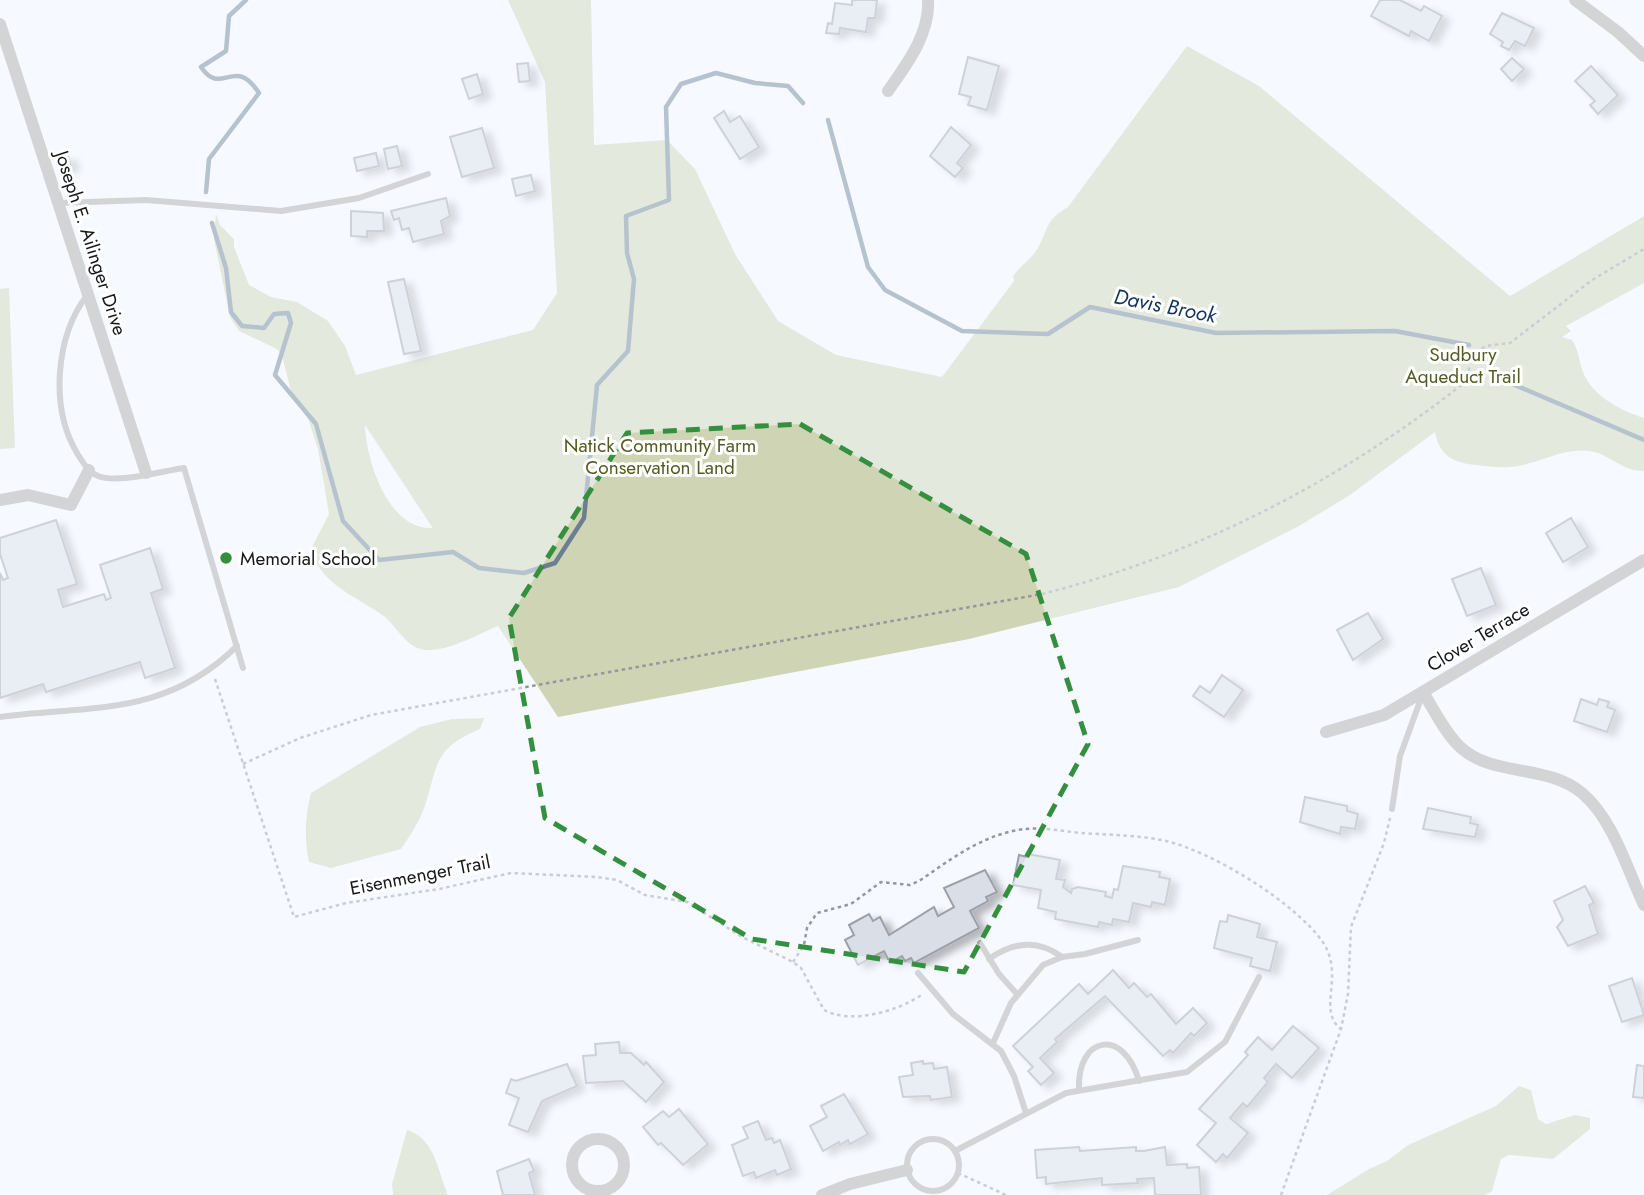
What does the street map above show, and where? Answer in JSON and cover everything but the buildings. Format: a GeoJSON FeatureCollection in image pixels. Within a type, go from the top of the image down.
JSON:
{"type":"FeatureCollection","features":[{"type":"Feature","properties":{"kind":"street"},"geometry":{"type":"LineString","coordinates":[[888,91],[922,37],[929,15],[928,0]]}},
{"type":"Feature","properties":{"kind":"street"},"geometry":{"type":"LineString","coordinates":[[1576,0],[1619,32],[1644,56]]}},
{"type":"Feature","properties":{"kind":"street","name":"Joseph E. Ailinger Drive"},"geometry":{"type":"LineString","coordinates":[[0,24],[146,473]]}},
{"type":"Feature","properties":{"kind":"street"},"geometry":{"type":"LineString","coordinates":[[0,500],[28,495],[71,505],[89,470]]}},
{"type":"Feature","properties":{"kind":"street","name":"Clover Terrace"},"geometry":{"type":"LineString","coordinates":[[1326,732],[1365,723],[1423,692],[1644,560]]}},
{"type":"Feature","properties":{"kind":"street"},"geometry":{"type":"LineString","coordinates":[[1423,692],[1448,732],[1472,755],[1486,762],[1556,778],[1583,794],[1605,822],[1644,905]]}},
{"type":"Feature","properties":{"kind":"street"},"geometry":{"type":"LineString","coordinates":[[599,1139],[620,1151],[623,1158],[622,1175],[611,1192],[584,1189],[573,1176],[571,1161],[584,1143],[599,1139]]}},
{"type":"Feature","properties":{"kind":"street"},"geometry":{"type":"LineString","coordinates":[[822,1195],[850,1184],[907,1170]]}},
{"type":"Feature","properties":{"kind":"lane"},"geometry":{"type":"LineString","coordinates":[[59,204],[146,200],[281,211],[359,198],[428,174]]}},
{"type":"Feature","properties":{"kind":"lane"},"geometry":{"type":"LineString","coordinates":[[88,294],[80,304],[69,334],[58,397],[65,428],[89,470],[99,476],[113,479],[184,468],[243,668]]}},
{"type":"Feature","properties":{"kind":"lane"},"geometry":{"type":"LineString","coordinates":[[0,717],[141,702],[178,690],[211,669],[237,646]]}},
{"type":"Feature","properties":{"kind":"lane"},"geometry":{"type":"LineString","coordinates":[[1392,809],[1400,756],[1423,692]]}},
{"type":"Feature","properties":{"kind":"lane"},"geometry":{"type":"LineString","coordinates":[[993,1043],[1017,994],[1043,965],[1062,957],[1138,940]]}},
{"type":"Feature","properties":{"kind":"lane"},"geometry":{"type":"LineString","coordinates":[[980,943],[989,959],[1017,994]]}},
{"type":"Feature","properties":{"kind":"lane"},"geometry":{"type":"LineString","coordinates":[[989,959],[1012,946],[1025,944],[1047,947],[1062,957]]}},
{"type":"Feature","properties":{"kind":"lane"},"geometry":{"type":"LineString","coordinates":[[918,973],[929,990],[953,1014],[993,1043],[1008,1060],[1026,1113]]}},
{"type":"Feature","properties":{"kind":"lane"},"geometry":{"type":"LineString","coordinates":[[955,1152],[1026,1113],[1079,1089],[1187,1072],[1208,1058],[1233,1032],[1259,977]]}},
{"type":"Feature","properties":{"kind":"lane"},"geometry":{"type":"LineString","coordinates":[[1079,1089],[1083,1060],[1096,1048],[1106,1045],[1123,1049],[1129,1055],[1139,1081]]}},
{"type":"Feature","properties":{"kind":"lane"},"geometry":{"type":"LineString","coordinates":[[926,1140],[942,1141],[955,1152],[958,1172],[949,1187],[929,1192],[912,1182],[907,1170],[909,1153],[926,1140]]}},
{"type":"Feature","properties":{"kind":"path"},"geometry":{"type":"LineString","coordinates":[[243,764],[300,737],[384,712],[1042,594],[1108,577],[1171,555],[1266,512],[1350,465],[1469,379],[1469,360],[1485,346],[1510,343],[1592,280],[1644,249]]}},
{"type":"Feature","properties":{"kind":"path","name":"Eisenmenger Trail"},"geometry":{"type":"LineString","coordinates":[[211,669],[294,917],[346,903],[439,889],[511,873],[567,874],[617,880],[645,895],[687,902],[793,962],[804,974],[824,1010],[837,1015],[886,1011],[912,1002],[929,990]]}},
{"type":"Feature","properties":{"kind":"path"},"geometry":{"type":"LineString","coordinates":[[1281,1195],[1341,1029],[1348,994],[1351,927],[1384,843],[1392,809]]}},
{"type":"Feature","properties":{"kind":"path"},"geometry":{"type":"LineString","coordinates":[[793,962],[804,945],[807,928],[817,913],[851,904],[881,882],[910,885],[971,846],[1001,834],[1036,828],[1144,837],[1195,850],[1262,888],[1296,913],[1321,939],[1332,958],[1334,979],[1329,1010],[1335,1024],[1341,1029]]}},
{"type":"Feature","properties":{"kind":"path"},"geometry":{"type":"LineString","coordinates":[[958,1172],[1006,1195]]}},
{"type":"Feature","properties":{"kind":"highlighted area"},"geometry":{"type":"Polygon","coordinates":[[[800,424],[1026,554],[1088,744],[964,972],[752,939],[545,818],[509,618],[627,433],[800,424]]]}},
{"type":"Feature","properties":{"kind":"green space","name":"Natick Community Farm Conservation Land"},"geometry":{"type":"Polygon","coordinates":[[[508,0],[591,0],[594,145],[667,140],[695,169],[735,254],[778,321],[836,355],[942,377],[1014,281],[1013,276],[1036,250],[1049,224],[1068,207],[1187,46],[1259,86],[1510,296],[1644,216],[1644,283],[1566,326],[1571,331],[1562,337],[1572,340],[1585,376],[1597,393],[1615,405],[1644,418],[1644,471],[1629,469],[1596,452],[1579,450],[1519,466],[1468,464],[1448,456],[1440,447],[1435,432],[1350,495],[1299,526],[1179,587],[969,639],[558,717],[498,626],[444,648],[419,649],[408,642],[385,617],[341,589],[323,572],[311,549],[329,514],[318,449],[308,419],[292,395],[282,356],[277,349],[239,331],[230,317],[214,239],[216,214],[220,225],[234,239],[234,247],[249,285],[271,297],[297,302],[328,321],[345,346],[356,375],[533,330],[557,293],[545,82],[508,0]],[[365,425],[375,473],[392,506],[403,518],[417,526],[432,527],[365,425]]]}},
{"type":"Feature","properties":{"kind":"green space"},"geometry":{"type":"Polygon","coordinates":[[[9,288],[15,448],[0,449],[0,289],[9,288]]]}},
{"type":"Feature","properties":{"kind":"green space"},"geometry":{"type":"Polygon","coordinates":[[[484,718],[480,729],[452,744],[444,753],[435,771],[421,816],[401,849],[331,868],[309,862],[306,827],[311,793],[420,727],[452,719],[484,718]]]}},
{"type":"Feature","properties":{"kind":"green space"},"geometry":{"type":"Polygon","coordinates":[[[1519,1086],[1531,1090],[1538,1119],[1546,1124],[1575,1115],[1590,1118],[1590,1129],[1553,1159],[1509,1155],[1501,1159],[1492,1191],[1485,1195],[1327,1195],[1387,1161],[1408,1145],[1496,1106],[1519,1086]]]}},
{"type":"Feature","properties":{"kind":"green space"},"geometry":{"type":"Polygon","coordinates":[[[407,1130],[424,1140],[430,1148],[448,1195],[393,1195],[392,1184],[407,1130]]]}},
{"type":"Feature","properties":{"kind":"waterway","name":"Davis Brook"},"geometry":{"type":"LineString","coordinates":[[206,192],[209,159],[259,93],[242,77],[215,79],[201,67],[226,51],[229,16],[246,0]]}},
{"type":"Feature","properties":{"kind":"waterway","name":"Davis Brook"},"geometry":{"type":"LineString","coordinates":[[212,223],[226,268],[231,312],[242,326],[264,328],[274,314],[288,313],[291,323],[275,375],[316,424],[343,521],[379,560],[453,552],[479,568],[524,573],[555,563],[584,518],[597,385],[628,351],[634,279],[627,253],[626,216],[669,200],[666,107],[681,84],[716,73],[755,83],[788,86],[803,103]]}},
{"type":"Feature","properties":{"kind":"waterway","name":"Davis Brook"},"geometry":{"type":"LineString","coordinates":[[828,120],[868,267],[885,290],[962,331],[1048,334],[1090,307],[1216,333],[1395,331],[1469,345]]}},
{"type":"Feature","properties":{"kind":"waterway","name":"Davis Brook"},"geometry":{"type":"LineString","coordinates":[[1496,377],[1644,440]]}},
{"type":"Feature","properties":{"kind":"place","name":"Memorial School"},"geometry":{"type":"Point","coordinates":[226,558]}},
{"type":"Feature","properties":{"kind":"park label","name":"Sudbury Aqueduct Trail"},"geometry":{"type":"Point","coordinates":[1463,365]}}]}
